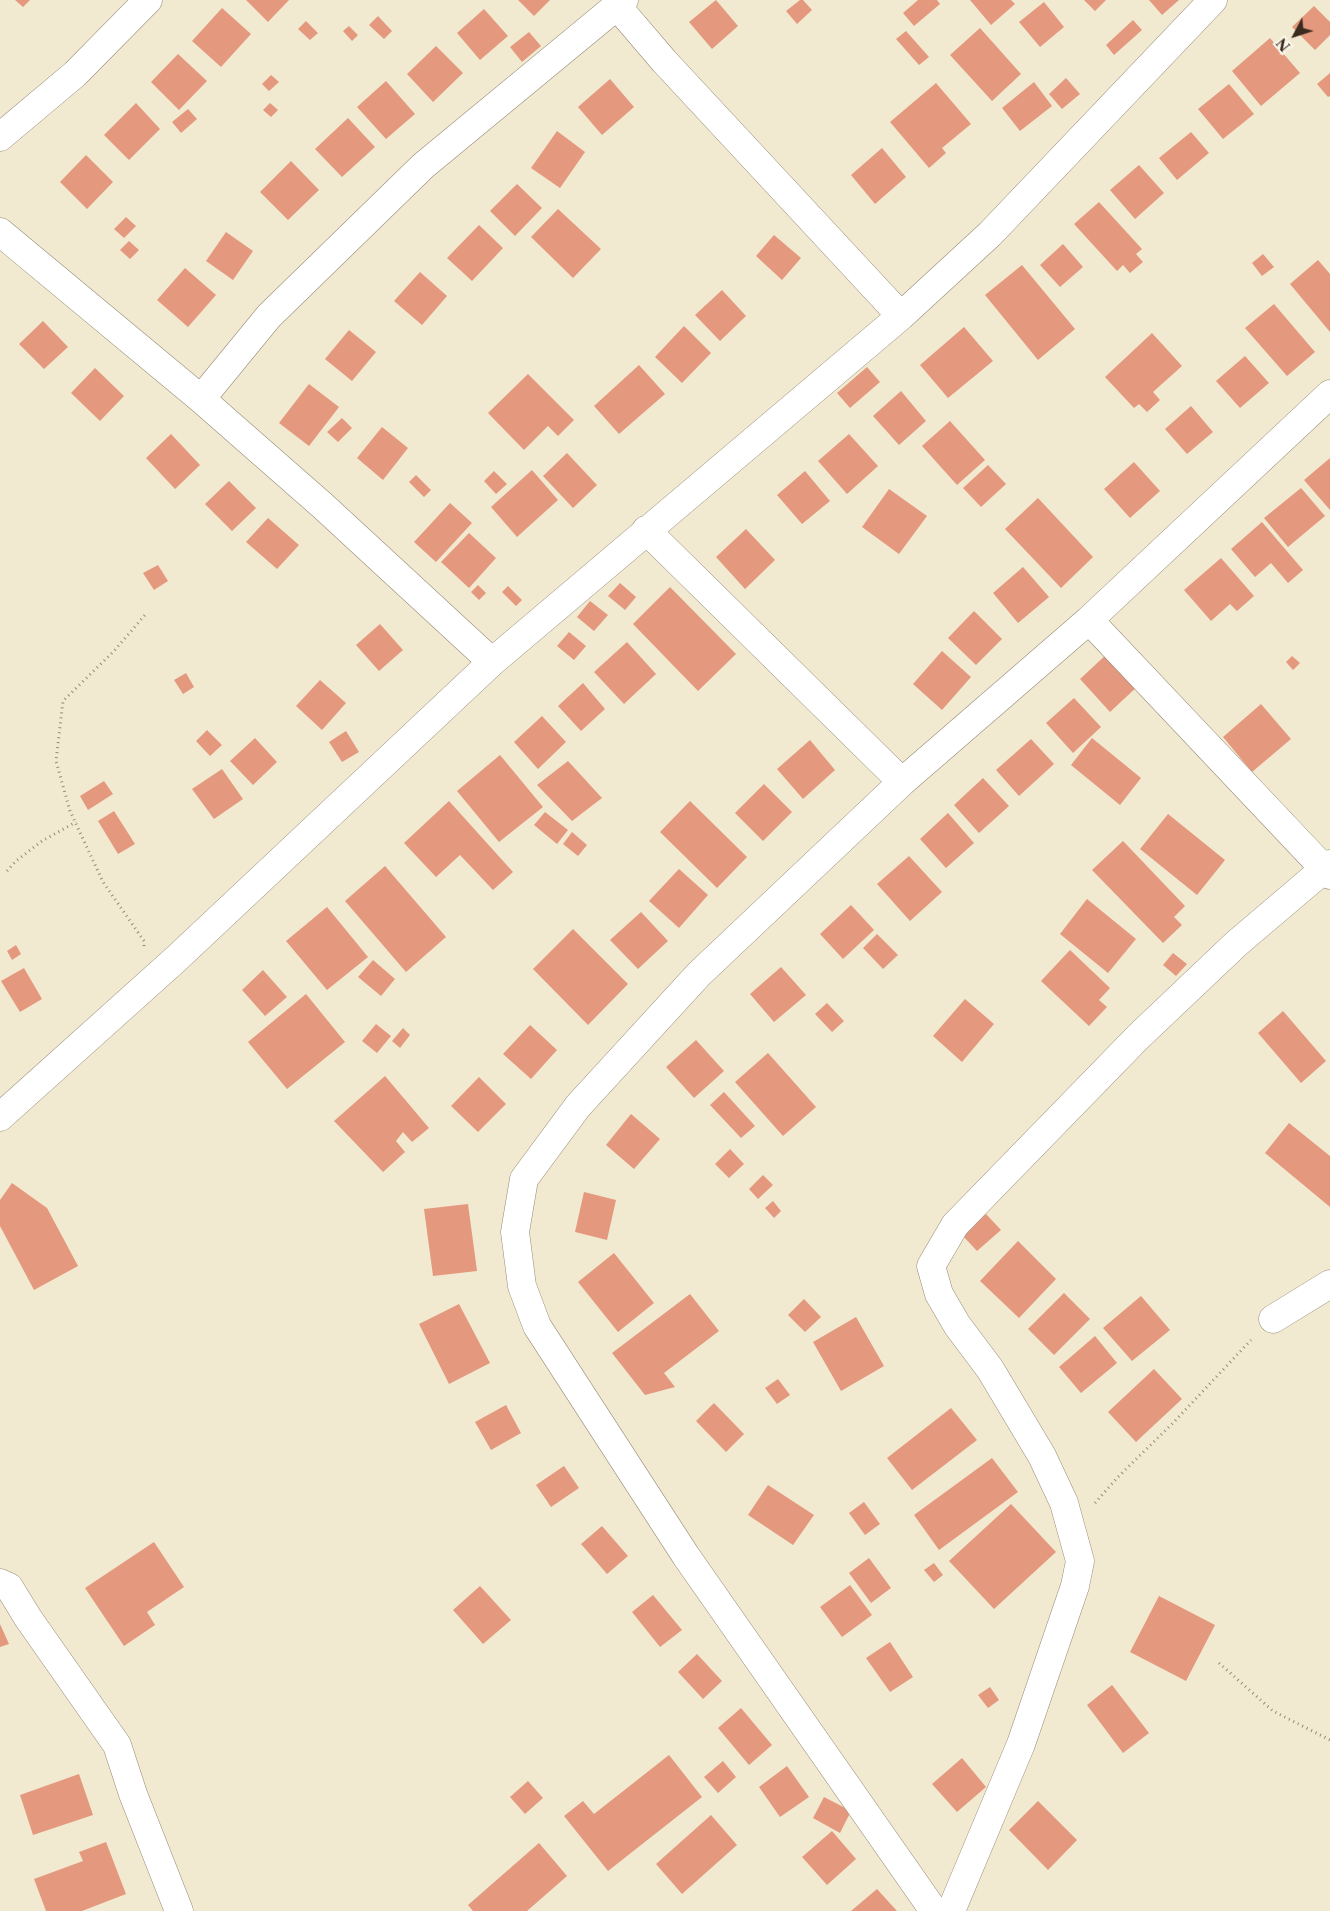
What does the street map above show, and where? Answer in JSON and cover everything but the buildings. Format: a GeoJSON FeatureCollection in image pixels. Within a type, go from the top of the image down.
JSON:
{"type":"FeatureCollection","features":[{"type":"Feature","properties":{"kind":"street"},"geometry":{"type":"LineString","coordinates":[[0,137],[75,74],[148,0]]}},
{"type":"Feature","properties":{"kind":"street"},"geometry":{"type":"LineString","coordinates":[[0,1117],[140,991],[492,662],[901,316],[990,234],[1213,0]]}},
{"type":"Feature","properties":{"kind":"street"},"geometry":{"type":"LineString","coordinates":[[201,399],[269,316],[423,166],[620,3],[664,61],[901,316]]}},
{"type":"Feature","properties":{"kind":"street"},"geometry":{"type":"LineString","coordinates":[[0,232],[201,399],[323,506],[492,662]]}},
{"type":"Feature","properties":{"kind":"street"},"geometry":{"type":"LineString","coordinates":[[934,1911],[686,1556],[537,1326],[522,1286],[515,1232],[524,1179],[578,1106],[699,974],[902,782],[1089,620],[1330,394]]}},
{"type":"Feature","properties":{"kind":"street"},"geometry":{"type":"LineString","coordinates":[[646,530],[902,782]]}},
{"type":"Feature","properties":{"kind":"street"},"geometry":{"type":"LineString","coordinates":[[952,1911],[1021,1744],[1075,1586],[1080,1561],[1064,1503],[1042,1456],[990,1369],[957,1325],[939,1294],[931,1266],[955,1225],[1138,1037],[1236,944],[1328,869],[1089,620]]}},
{"type":"Feature","properties":{"kind":"street"},"geometry":{"type":"LineString","coordinates":[[1272,1319],[1330,1284]]}},
{"type":"Feature","properties":{"kind":"street"},"geometry":{"type":"LineString","coordinates":[[0,1583],[9,1587],[28,1618],[117,1745],[133,1794],[178,1911]]}},
{"type":"Feature","properties":{"kind":"path"},"geometry":{"type":"LineString","coordinates":[[140,991],[144,941],[103,882],[70,811],[56,761],[63,701],[114,651],[145,615]]}},
{"type":"Feature","properties":{"kind":"path"},"geometry":{"type":"LineString","coordinates":[[7,871],[16,861],[42,841],[76,822]]}},
{"type":"Feature","properties":{"kind":"path"},"geometry":{"type":"LineString","coordinates":[[1072,1530],[1117,1478],[1173,1424],[1272,1319]]}},
{"type":"Feature","properties":{"kind":"path"},"geometry":{"type":"LineString","coordinates":[[1218,1663],[1274,1711],[1330,1740]]}}]}
